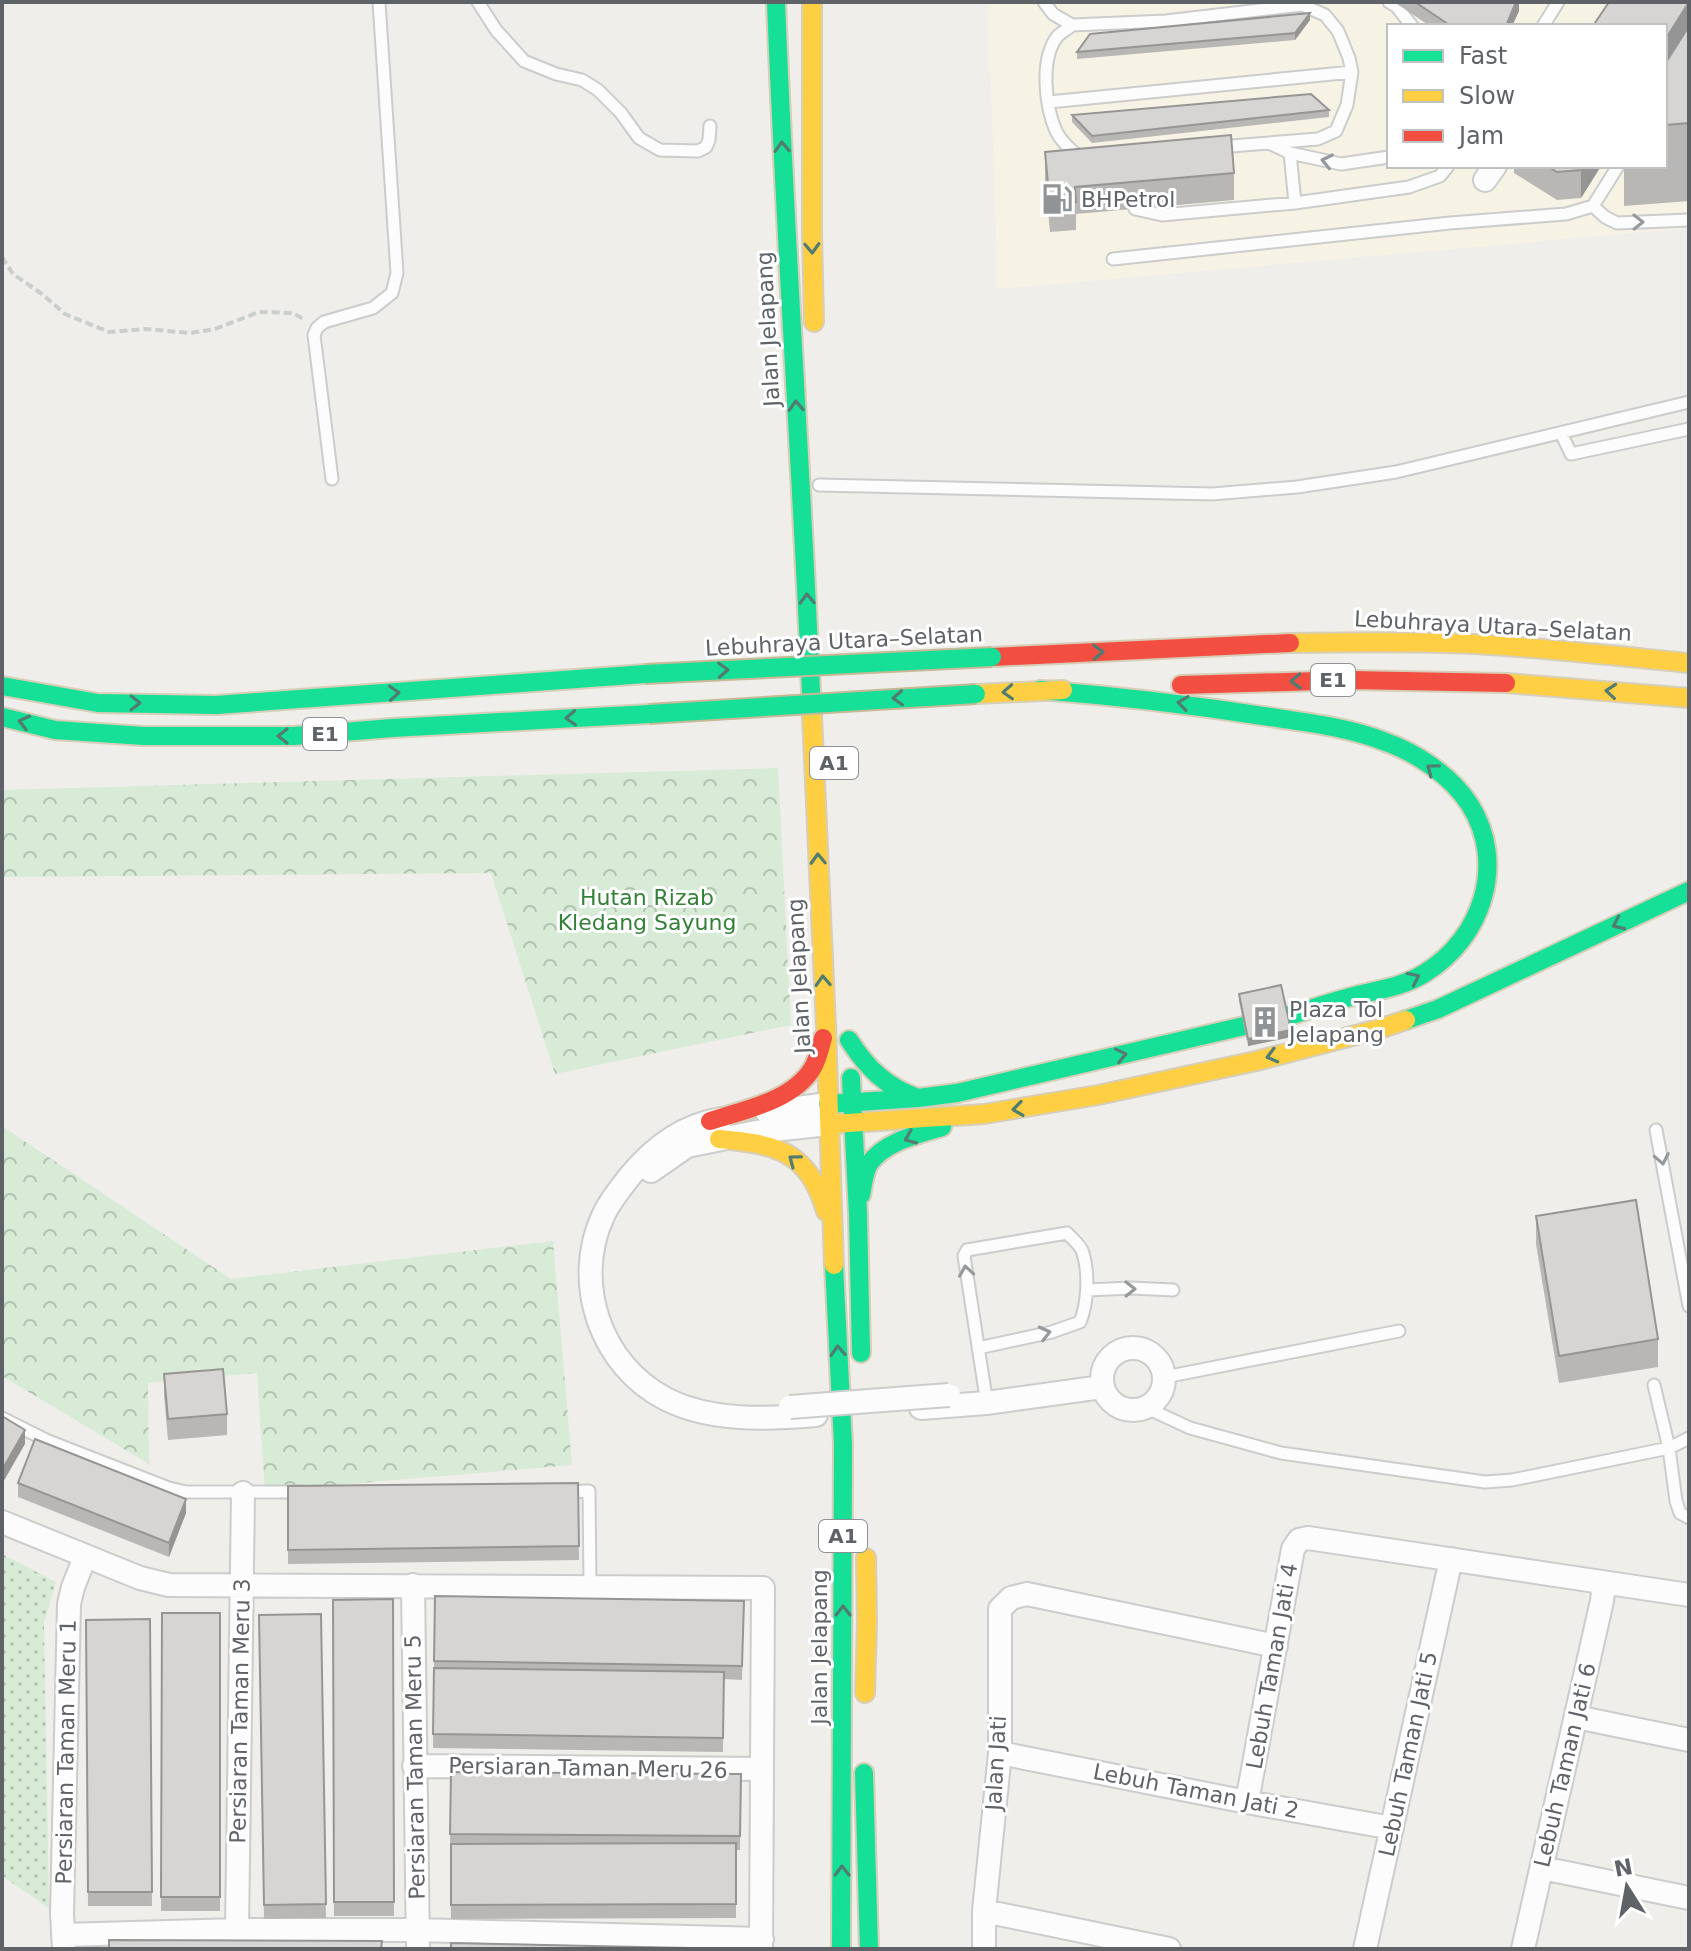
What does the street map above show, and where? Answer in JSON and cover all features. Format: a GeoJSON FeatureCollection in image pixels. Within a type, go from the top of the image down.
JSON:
{"type":"FeatureCollection","features":[{"type":"Feature","properties":{"kind":"main road","name":"Jalan Jelapang"},"geometry":{"type":"LineString","coordinates":[[776,2],[806,571],[843,1444],[841,1949]]}},
{"type":"Feature","properties":{"kind":"main road","name":"Jalan Jelapang"},"geometry":{"type":"LineString","coordinates":[[812,2],[815,339]]}},
{"type":"Feature","properties":{"kind":"main road","name":"A1"},"geometry":{"type":"LineString","coordinates":[[826,641],[831,718]]}},
{"type":"Feature","properties":{"kind":"main road","name":"Lebuhraya Utara–Selatan"},"geometry":{"type":"LineString","coordinates":[[2,686],[98,703],[216,705],[645,674],[1296,642],[1444,643],[1689,663]]}},
{"type":"Feature","properties":{"kind":"main road","name":"E1"},"geometry":{"type":"LineString","coordinates":[[2,717],[55,730],[144,736],[294,736],[1040,690],[1301,681],[1407,680],[1559,687],[1689,698]]}},
{"type":"Feature","properties":{"kind":"main road"},"geometry":{"type":"LineString","coordinates":[[1040,690],[1170,701],[1343,729],[1394,745],[1434,768],[1469,803],[1489,860],[1484,904],[1469,933],[1447,957],[1424,973],[1392,988],[1353,996],[1286,1017]]}},
{"type":"Feature","properties":{"kind":"main road"},"geometry":{"type":"LineString","coordinates":[[828,1114],[853,1123],[984,1114],[1098,1095],[1256,1061],[1379,1029],[1438,1009],[1689,891]]}},
{"type":"Feature","properties":{"kind":"main road"},"geometry":{"type":"LineString","coordinates":[[714,1130],[802,1081],[817,1059],[826,1026]]}},
{"type":"Feature","properties":{"kind":"main road"},"geometry":{"type":"LineString","coordinates":[[828,1114],[852,1102],[957,1093],[1244,1026]]}},
{"type":"Feature","properties":{"kind":"main road","name":"Jalan Jelapang"},"geometry":{"type":"LineString","coordinates":[[868,1415],[862,1379],[858,1214],[848,1033],[863,1063],[877,1077],[901,1092],[918,1098]]}},
{"type":"Feature","properties":{"kind":"main road"},"geometry":{"type":"LineString","coordinates":[[858,1214],[869,1163],[883,1151],[911,1137],[984,1114]]}},
{"type":"Feature","properties":{"kind":"main road"},"geometry":{"type":"LineString","coordinates":[[714,1130],[780,1150],[804,1167],[814,1180],[832,1227]]}},
{"type":"Feature","properties":{"kind":"main road","name":"Jalan Jelapang"},"geometry":{"type":"LineString","coordinates":[[865,1544],[865,1707]]}},
{"type":"Feature","properties":{"kind":"main road"},"geometry":{"type":"LineString","coordinates":[[864,1752],[869,1949]]}},
{"type":"Feature","properties":{"kind":"street"},"geometry":{"type":"LineString","coordinates":[[828,1114],[797,1107],[714,1130],[652,1169],[632,1190],[606,1234],[599,1270],[603,1304],[614,1334],[634,1363],[665,1388],[709,1403],[745,1407],[790,1407],[949,1395],[1102,1380]]}},
{"type":"Feature","properties":{"kind":"street"},"geometry":{"type":"LineString","coordinates":[[714,1130],[693,1126],[645,1158],[603,1216],[592,1251],[593,1305],[605,1338],[614,1355],[637,1381],[668,1401],[728,1416],[868,1415],[986,1403],[1102,1380]]}},
{"type":"Feature","properties":{"kind":"street"},"geometry":{"type":"LineString","coordinates":[[1130,1348],[1149,1352],[1163,1367],[1165,1377],[1160,1395],[1147,1408],[1129,1410],[1112,1403],[1102,1380],[1105,1364],[1120,1350],[1130,1348]]}},
{"type":"Feature","properties":{"kind":"street","name":"Persiaran Taman Meru 3"},"geometry":{"type":"LineString","coordinates":[[237,1930],[243,1493]]}},
{"type":"Feature","properties":{"kind":"street"},"geometry":{"type":"LineString","coordinates":[[2,1522],[85,1557],[155,1583],[169,1585],[763,1588],[762,1944],[418,1939],[237,1930],[64,1942]]}},
{"type":"Feature","properties":{"kind":"street","name":"Lebuh Taman Jati 4"},"geometry":{"type":"LineString","coordinates":[[1247,1802],[1293,1549],[1299,1540],[1308,1538],[1451,1559]]}},
{"type":"Feature","properties":{"kind":"street","name":"Persiaran Taman Meru 1"},"geometry":{"type":"LineString","coordinates":[[64,1942],[62,1914],[69,1604],[85,1557]]}},
{"type":"Feature","properties":{"kind":"street"},"geometry":{"type":"LineString","coordinates":[[1451,1559],[1689,1595]]}},
{"type":"Feature","properties":{"kind":"street","name":"Lebuh Taman Jati 5"},"geometry":{"type":"LineString","coordinates":[[1365,1949],[1451,1559]]}},
{"type":"Feature","properties":{"kind":"street","name":"Lebuh Taman Jati 6"},"geometry":{"type":"LineString","coordinates":[[1523,1949],[1602,1601],[1603,1591],[1599,1582]]}},
{"type":"Feature","properties":{"kind":"street","name":"Persiaran Taman Meru 5"},"geometry":{"type":"LineString","coordinates":[[413,1585],[418,1939]]}},
{"type":"Feature","properties":{"kind":"street","name":"Jalan Jati"},"geometry":{"type":"LineString","coordinates":[[984,1949],[984,1911],[1000,1753],[1000,1609],[1011,1598],[1027,1594],[1276,1646]]}},
{"type":"Feature","properties":{"kind":"street"},"geometry":{"type":"LineString","coordinates":[[1576,1717],[1689,1740]]}},
{"type":"Feature","properties":{"kind":"street","name":"Lebuh Taman Jati 2"},"geometry":{"type":"LineString","coordinates":[[1000,1753],[1392,1828]]}},
{"type":"Feature","properties":{"kind":"street","name":"Persiaran Taman Meru 26"},"geometry":{"type":"LineString","coordinates":[[414,1766],[762,1769]]}},
{"type":"Feature","properties":{"kind":"street"},"geometry":{"type":"LineString","coordinates":[[1542,1868],[1689,1898]]}},
{"type":"Feature","properties":{"kind":"street"},"geometry":{"type":"LineString","coordinates":[[984,1911],[1128,1945],[1169,1949]]}},
{"type":"Feature","properties":{"kind":"lane"},"geometry":{"type":"LineString","coordinates":[[332,479],[314,335],[324,322],[373,308],[392,293],[397,273],[379,2]]}},
{"type":"Feature","properties":{"kind":"lane"},"geometry":{"type":"LineString","coordinates":[[478,2],[496,30],[524,61],[582,80],[598,90],[621,113],[639,138],[660,150],[698,151],[706,147],[710,126]]}},
{"type":"Feature","properties":{"kind":"lane"},"geometry":{"type":"LineString","coordinates":[[1044,2],[1053,14],[1072,25],[1166,21],[1302,5],[1325,15],[1338,31],[1352,72],[1347,105],[1336,131],[1318,139],[1205,148]]}},
{"type":"Feature","properties":{"kind":"lane"},"geometry":{"type":"LineString","coordinates":[[1389,2],[1410,24]]}},
{"type":"Feature","properties":{"kind":"lane"},"geometry":{"type":"LineString","coordinates":[[1544,24],[1558,2]]}},
{"type":"Feature","properties":{"kind":"lane"},"geometry":{"type":"LineString","coordinates":[[1072,25],[1057,37],[1045,64],[1049,102],[1056,132],[1088,161]]}},
{"type":"Feature","properties":{"kind":"lane"},"geometry":{"type":"LineString","coordinates":[[1049,102],[1352,72]]}},
{"type":"Feature","properties":{"kind":"lane"},"geometry":{"type":"LineString","coordinates":[[1268,143],[1290,153],[1341,164],[1387,157]]}},
{"type":"Feature","properties":{"kind":"lane"},"geometry":{"type":"LineString","coordinates":[[1290,153],[1295,203]]}},
{"type":"Feature","properties":{"kind":"lane"},"geometry":{"type":"LineString","coordinates":[[1135,209],[1162,215],[1295,203],[1409,187],[1440,176],[1446,168]]}},
{"type":"Feature","properties":{"kind":"lane"},"geometry":{"type":"LineString","coordinates":[[1113,259],[1450,223],[1566,214],[1593,206],[1617,168]]}},
{"type":"Feature","properties":{"kind":"lane"},"geometry":{"type":"LineString","coordinates":[[1593,206],[1617,223],[1689,220]]}},
{"type":"Feature","properties":{"kind":"lane"},"geometry":{"type":"LineString","coordinates":[[819,486],[1212,494],[1297,487],[1396,472],[1689,402]]}},
{"type":"Feature","properties":{"kind":"lane"},"geometry":{"type":"LineString","coordinates":[[1561,433],[1571,454],[1689,429]]}},
{"type":"Feature","properties":{"kind":"lane"},"geometry":{"type":"LineString","coordinates":[[1656,1130],[1689,1306]]}},
{"type":"Feature","properties":{"kind":"lane"},"geometry":{"type":"LineString","coordinates":[[978,1348],[1052,1332],[1080,1322],[1087,1290],[1083,1250],[1067,1233],[967,1250],[964,1256],[978,1348],[985,1391]]}},
{"type":"Feature","properties":{"kind":"lane"},"geometry":{"type":"LineString","coordinates":[[1087,1290],[1173,1290]]}},
{"type":"Feature","properties":{"kind":"lane"},"geometry":{"type":"LineString","coordinates":[[1165,1377],[1399,1331]]}},
{"type":"Feature","properties":{"kind":"lane"},"geometry":{"type":"LineString","coordinates":[[1654,1385],[1669,1448],[1676,1501],[1680,1513],[1689,1518]]}},
{"type":"Feature","properties":{"kind":"lane"},"geometry":{"type":"LineString","coordinates":[[1147,1408],[1190,1428],[1281,1453],[1485,1482],[1512,1480],[1669,1448],[1689,1438]]}},
{"type":"Feature","properties":{"kind":"lane"},"geometry":{"type":"LineString","coordinates":[[2,1418],[46,1440],[186,1492],[321,1492]]}},
{"type":"Feature","properties":{"kind":"lane"},"geometry":{"type":"LineString","coordinates":[[558,1492],[589,1491],[590,1587]]}},
{"type":"Feature","properties":{"kind":"path"},"geometry":{"type":"LineString","coordinates":[[2,257],[13,274],[65,314],[109,332],[146,329],[190,333],[215,329],[259,312],[293,313],[317,328]]}},
{"type":"Feature","properties":{"kind":"shaded area"},"geometry":{"type":"Polygon","coordinates":[[[988,2],[1689,2],[1689,228],[998,289],[988,2]]]}},
{"type":"Feature","properties":{"kind":"green space","name":"Hutan Rizab Kledang Sayung"},"geometry":{"type":"Polygon","coordinates":[[[778,768],[791,1025],[555,1074],[491,873],[2,877],[2,790],[778,768]]]}},
{"type":"Feature","properties":{"kind":"green space"},"geometry":{"type":"Polygon","coordinates":[[[2,1126],[231,1279],[553,1241],[572,1465],[265,1491],[257,1373],[148,1383],[149,1464],[2,1376],[2,1126]]]}},
{"type":"Feature","properties":{"kind":"green space"},"geometry":{"type":"Polygon","coordinates":[[[2,1554],[56,1582],[44,1623],[49,1908],[2,1876],[2,1554]]]}},
{"type":"Feature","properties":{"kind":"building"},"geometry":{"type":"Polygon","coordinates":[[[1415,2],[1516,2],[1507,24],[1448,24],[1415,2]]]}},
{"type":"Feature","properties":{"kind":"building"},"geometry":{"type":"Polygon","coordinates":[[[1609,2],[1689,2],[1667,37],[1667,24],[1594,24],[1609,2]]]}},
{"type":"Feature","properties":{"kind":"building"},"geometry":{"type":"Polygon","coordinates":[[[1310,13],[1295,33],[1077,52],[1090,34],[1310,13]]]}},
{"type":"Feature","properties":{"kind":"building"},"geometry":{"type":"Polygon","coordinates":[[[1689,26],[1689,123],[1667,125],[1667,61],[1689,26]]]}},
{"type":"Feature","properties":{"kind":"building"},"geometry":{"type":"Polygon","coordinates":[[[1311,94],[1329,110],[1092,136],[1072,115],[1311,94]]]}},
{"type":"Feature","properties":{"kind":"building"},"geometry":{"type":"Polygon","coordinates":[[[1231,135],[1234,173],[1075,187],[1076,202],[1050,205],[1045,152],[1231,135]]]}},
{"type":"Feature","properties":{"kind":"building"},"geometry":{"type":"Polygon","coordinates":[[[1550,168],[1582,168],[1581,170],[1557,172],[1550,168]]]}},
{"type":"Feature","properties":{"kind":"building","name":"Plaza Tol Jelapang"},"geometry":{"type":"Polygon","coordinates":[[[1281,985],[1291,1030],[1248,1039],[1239,994],[1281,985]]]}},
{"type":"Feature","properties":{"kind":"building"},"geometry":{"type":"Polygon","coordinates":[[[1636,1200],[1658,1339],[1559,1356],[1536,1216],[1636,1200]]]}},
{"type":"Feature","properties":{"kind":"building"},"geometry":{"type":"Polygon","coordinates":[[[223,1369],[227,1414],[168,1419],[164,1374],[223,1369]]]}},
{"type":"Feature","properties":{"kind":"building"},"geometry":{"type":"Polygon","coordinates":[[[2,1416],[25,1430],[2,1470],[2,1416]]]}},
{"type":"Feature","properties":{"kind":"building"},"geometry":{"type":"Polygon","coordinates":[[[35,1439],[186,1499],[169,1543],[18,1483],[35,1439]]]}},
{"type":"Feature","properties":{"kind":"building"},"geometry":{"type":"Polygon","coordinates":[[[578,1483],[579,1546],[288,1550],[288,1486],[578,1483]]]}},
{"type":"Feature","properties":{"kind":"building"},"geometry":{"type":"Polygon","coordinates":[[[435,1596],[744,1601],[742,1666],[434,1661],[435,1596]]]}},
{"type":"Feature","properties":{"kind":"building"},"geometry":{"type":"Polygon","coordinates":[[[393,1599],[394,1902],[334,1902],[333,1600],[393,1599]]]}},
{"type":"Feature","properties":{"kind":"building"},"geometry":{"type":"Polygon","coordinates":[[[162,1613],[220,1613],[220,1897],[161,1897],[162,1613]]]}},
{"type":"Feature","properties":{"kind":"building"},"geometry":{"type":"Polygon","coordinates":[[[321,1614],[326,1904],[264,1905],[259,1615],[321,1614]]]}},
{"type":"Feature","properties":{"kind":"building"},"geometry":{"type":"Polygon","coordinates":[[[150,1619],[152,1892],[88,1892],[86,1620],[150,1619]]]}},
{"type":"Feature","properties":{"kind":"building"},"geometry":{"type":"Polygon","coordinates":[[[434,1668],[724,1672],[723,1738],[433,1734],[434,1668]]]}},
{"type":"Feature","properties":{"kind":"building"},"geometry":{"type":"Polygon","coordinates":[[[451,1772],[741,1774],[740,1836],[450,1834],[451,1772]]]}},
{"type":"Feature","properties":{"kind":"building"},"geometry":{"type":"Polygon","coordinates":[[[736,1843],[736,1904],[451,1905],[451,1844],[736,1843]]]}},
{"type":"Feature","properties":{"kind":"building"},"geometry":{"type":"Polygon","coordinates":[[[109,1940],[382,1941],[381,1949],[109,1949],[109,1940]]]}},
{"type":"Feature","properties":{"kind":"building"},"geometry":{"type":"Polygon","coordinates":[[[451,1943],[738,1949],[451,1949],[451,1943]]]}},
{"type":"Feature","properties":{"kind":"traffic: fast"},"geometry":{"type":"LineString","coordinates":[[776,2],[812,715]]}},
{"type":"Feature","properties":{"kind":"traffic: fast"},"geometry":{"type":"LineString","coordinates":[[645,674],[992,657]]}},
{"type":"Feature","properties":{"kind":"traffic: fast"},"geometry":{"type":"LineString","coordinates":[[2,686],[98,703],[216,705],[645,674]]}},
{"type":"Feature","properties":{"kind":"traffic: fast"},"geometry":{"type":"LineString","coordinates":[[1040,690],[1212,709],[1356,732],[1420,758],[1443,774],[1462,794],[1481,828],[1487,851],[1487,875],[1483,898],[1461,940],[1445,958],[1407,982],[1286,1017]]}},
{"type":"Feature","properties":{"kind":"traffic: fast"},"geometry":{"type":"LineString","coordinates":[[649,714],[976,694]]}},
{"type":"Feature","properties":{"kind":"traffic: fast"},"geometry":{"type":"LineString","coordinates":[[2,717],[55,730],[144,736],[294,736],[649,714]]}},
{"type":"Feature","properties":{"kind":"traffic: fast"},"geometry":{"type":"LineString","coordinates":[[1406,1020],[1438,1009],[1689,891]]}},
{"type":"Feature","properties":{"kind":"traffic: fast"},"geometry":{"type":"LineString","coordinates":[[828,1104],[957,1093],[1244,1026]]}},
{"type":"Feature","properties":{"kind":"traffic: fast"},"geometry":{"type":"LineString","coordinates":[[849,1040],[878,1075],[918,1098]]}},
{"type":"Feature","properties":{"kind":"traffic: fast"},"geometry":{"type":"LineString","coordinates":[[851,1078],[861,1353]]}},
{"type":"Feature","properties":{"kind":"traffic: fast"},"geometry":{"type":"LineString","coordinates":[[861,1195],[867,1168],[875,1156],[902,1140],[942,1127]]}},
{"type":"Feature","properties":{"kind":"traffic: fast"},"geometry":{"type":"LineString","coordinates":[[834,1265],[843,1444],[841,1949]]}},
{"type":"Feature","properties":{"kind":"traffic: fast"},"geometry":{"type":"LineString","coordinates":[[864,1773],[869,1949]]}},
{"type":"Feature","properties":{"kind":"traffic: slow"},"geometry":{"type":"LineString","coordinates":[[812,2],[814,322]]}},
{"type":"Feature","properties":{"kind":"traffic: slow"},"geometry":{"type":"LineString","coordinates":[[1290,643],[1474,644],[1689,663]]}},
{"type":"Feature","properties":{"kind":"traffic: slow"},"geometry":{"type":"LineString","coordinates":[[1506,683],[1689,698]]}},
{"type":"Feature","properties":{"kind":"traffic: slow"},"geometry":{"type":"LineString","coordinates":[[976,694],[1063,690]]}},
{"type":"Feature","properties":{"kind":"traffic: slow"},"geometry":{"type":"LineString","coordinates":[[812,715],[834,1265]]}},
{"type":"Feature","properties":{"kind":"traffic: slow"},"geometry":{"type":"LineString","coordinates":[[833,1124],[984,1114],[1098,1095],[1256,1061],[1406,1020]]}},
{"type":"Feature","properties":{"kind":"traffic: slow"},"geometry":{"type":"LineString","coordinates":[[719,1139],[758,1144],[788,1154],[810,1175],[826,1211]]}},
{"type":"Feature","properties":{"kind":"traffic: slow"},"geometry":{"type":"LineString","coordinates":[[865,1693],[866,1558]]}},
{"type":"Feature","properties":{"kind":"traffic: jam"},"geometry":{"type":"LineString","coordinates":[[992,657],[1290,643]]}},
{"type":"Feature","properties":{"kind":"traffic: jam"},"geometry":{"type":"LineString","coordinates":[[1181,685],[1351,680],[1506,683]]}},
{"type":"Feature","properties":{"kind":"traffic: jam"},"geometry":{"type":"LineString","coordinates":[[710,1121],[766,1103],[792,1089],[812,1069],[823,1038]]}},
{"type":"Feature","properties":{"kind":"place","name":"BHPetrol"},"geometry":{"type":"Point","coordinates":[1057,199]}},
{"type":"Feature","properties":{"kind":"place","name":"Plaza Tol Jelapang"},"geometry":{"type":"Point","coordinates":[1265,1022]}}]}
